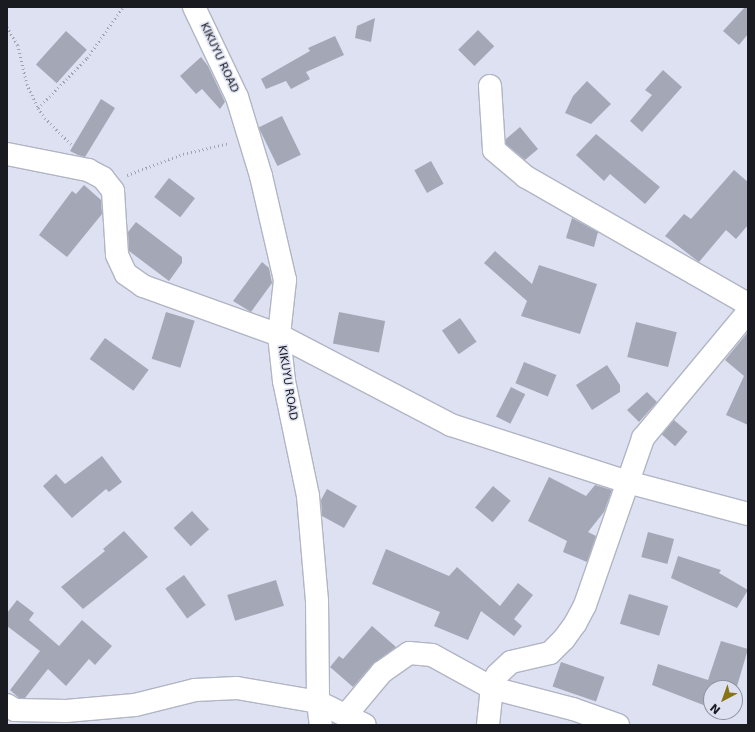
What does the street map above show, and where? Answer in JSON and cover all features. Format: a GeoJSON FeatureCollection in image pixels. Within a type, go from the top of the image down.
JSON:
{"type":"FeatureCollection","features":[{"type":"Feature","properties":{"kind":"street","name":"KIKUYU ROAD"},"geometry":{"type":"LineString","coordinates":[[194,7],[237,97],[285,280],[279,335],[284,381],[308,496],[317,601],[318,702],[321,725]]}},
{"type":"Feature","properties":{"kind":"street"},"geometry":{"type":"LineString","coordinates":[[490,86],[494,150],[526,177],[748,304]]}},
{"type":"Feature","properties":{"kind":"street"},"geometry":{"type":"LineString","coordinates":[[7,154],[88,170],[103,178],[113,191],[117,255],[126,274],[143,286],[279,335],[451,425],[627,482],[748,514]]}},
{"type":"Feature","properties":{"kind":"street"},"geometry":{"type":"LineString","coordinates":[[488,725],[492,688],[504,667],[511,662],[550,653],[564,639],[575,624],[585,605],[643,438],[748,312]]}},
{"type":"Feature","properties":{"kind":"street"},"geometry":{"type":"LineString","coordinates":[[346,715],[382,672],[409,653],[432,655],[492,688],[573,709],[618,725]]}},
{"type":"Feature","properties":{"kind":"street"},"geometry":{"type":"LineString","coordinates":[[10,710],[66,711],[136,705],[195,690],[237,688],[318,702],[365,725]]}},
{"type":"Feature","properties":{"kind":"path"},"geometry":{"type":"LineString","coordinates":[[38,108],[87,58],[123,7]]}},
{"type":"Feature","properties":{"kind":"path"},"geometry":{"type":"LineString","coordinates":[[7,27],[18,45],[27,84],[38,108],[45,118],[74,146]]}},
{"type":"Feature","properties":{"kind":"path"},"geometry":{"type":"LineString","coordinates":[[103,178],[117,180],[183,154],[249,139]]}},
{"type":"Feature","properties":{"kind":"building"},"geometry":{"type":"Polygon","coordinates":[[[745,7],[748,7],[748,34],[739,45],[723,31],[745,7]]]}},
{"type":"Feature","properties":{"kind":"building"},"geometry":{"type":"Polygon","coordinates":[[[375,18],[371,42],[355,38],[357,26],[375,18]]]}},
{"type":"Feature","properties":{"kind":"building"},"geometry":{"type":"Polygon","coordinates":[[[478,30],[494,46],[474,66],[458,50],[478,30]]]}},
{"type":"Feature","properties":{"kind":"building"},"geometry":{"type":"Polygon","coordinates":[[[66,31],[87,50],[57,83],[36,64],[66,31]]]}},
{"type":"Feature","properties":{"kind":"building"},"geometry":{"type":"Polygon","coordinates":[[[335,36],[344,55],[306,72],[310,79],[291,89],[286,81],[266,89],[261,79],[310,51],[308,48],[335,36]]]}},
{"type":"Feature","properties":{"kind":"building"},"geometry":{"type":"Polygon","coordinates":[[[201,57],[208,66],[225,102],[220,109],[202,89],[196,94],[180,76],[201,57]]]}},
{"type":"Feature","properties":{"kind":"building"},"geometry":{"type":"Polygon","coordinates":[[[663,70],[682,87],[642,132],[630,121],[652,95],[645,90],[663,70]]]}},
{"type":"Feature","properties":{"kind":"building"},"geometry":{"type":"Polygon","coordinates":[[[587,81],[611,104],[591,124],[565,113],[573,96],[587,81]]]}},
{"type":"Feature","properties":{"kind":"building"},"geometry":{"type":"Polygon","coordinates":[[[101,99],[115,108],[85,157],[70,151],[101,99]]]}},
{"type":"Feature","properties":{"kind":"building"},"geometry":{"type":"Polygon","coordinates":[[[282,116],[301,155],[277,166],[259,127],[282,116]]]}},
{"type":"Feature","properties":{"kind":"building"},"geometry":{"type":"Polygon","coordinates":[[[520,127],[538,149],[525,160],[506,144],[506,139],[520,127]]]}},
{"type":"Feature","properties":{"kind":"building"},"geometry":{"type":"Polygon","coordinates":[[[596,134],[660,187],[645,204],[610,174],[604,181],[576,155],[596,134]]]}},
{"type":"Feature","properties":{"kind":"building"},"geometry":{"type":"Polygon","coordinates":[[[431,161],[444,184],[427,193],[414,170],[431,161]]]}},
{"type":"Feature","properties":{"kind":"building"},"geometry":{"type":"Polygon","coordinates":[[[734,170],[748,182],[748,225],[736,239],[726,230],[699,262],[665,236],[684,214],[691,219],[734,170]]]}},
{"type":"Feature","properties":{"kind":"building"},"geometry":{"type":"Polygon","coordinates":[[[169,178],[195,198],[180,217],[154,197],[169,178]]]}},
{"type":"Feature","properties":{"kind":"building"},"geometry":{"type":"Polygon","coordinates":[[[84,185],[101,200],[102,214],[67,257],[39,235],[72,191],[76,194],[84,185]]]}},
{"type":"Feature","properties":{"kind":"building"},"geometry":{"type":"Polygon","coordinates":[[[572,218],[598,232],[594,247],[566,238],[572,218]]]}},
{"type":"Feature","properties":{"kind":"building"},"geometry":{"type":"Polygon","coordinates":[[[136,222],[182,257],[182,263],[169,281],[129,251],[128,232],[136,222]]]}},
{"type":"Feature","properties":{"kind":"building"},"geometry":{"type":"Polygon","coordinates":[[[495,251],[532,284],[539,265],[597,284],[580,334],[521,316],[527,301],[484,263],[495,251]]]}},
{"type":"Feature","properties":{"kind":"building"},"geometry":{"type":"Polygon","coordinates":[[[262,262],[269,268],[272,283],[251,312],[233,301],[262,262]]]}},
{"type":"Feature","properties":{"kind":"building"},"geometry":{"type":"Polygon","coordinates":[[[166,312],[195,321],[180,368],[152,359],[166,312]]]}},
{"type":"Feature","properties":{"kind":"building"},"geometry":{"type":"Polygon","coordinates":[[[339,312],[385,321],[379,352],[333,343],[339,312]]]}},
{"type":"Feature","properties":{"kind":"building"},"geometry":{"type":"Polygon","coordinates":[[[460,318],[477,342],[459,354],[442,331],[460,318]]]}},
{"type":"Feature","properties":{"kind":"building"},"geometry":{"type":"Polygon","coordinates":[[[636,322],[677,332],[668,367],[627,357],[636,322]]]}},
{"type":"Feature","properties":{"kind":"building"},"geometry":{"type":"Polygon","coordinates":[[[748,332],[748,425],[726,415],[744,376],[725,360],[748,332]]]}},
{"type":"Feature","properties":{"kind":"building"},"geometry":{"type":"Polygon","coordinates":[[[105,338],[149,370],[133,391],[90,359],[105,338]]]}},
{"type":"Feature","properties":{"kind":"building"},"geometry":{"type":"Polygon","coordinates":[[[524,362],[556,375],[548,396],[515,383],[524,362]]]}},
{"type":"Feature","properties":{"kind":"building"},"geometry":{"type":"Polygon","coordinates":[[[607,365],[620,385],[620,392],[592,410],[576,385],[607,365]]]}},
{"type":"Feature","properties":{"kind":"building"},"geometry":{"type":"Polygon","coordinates":[[[511,387],[525,394],[510,424],[496,416],[511,387]]]}},
{"type":"Feature","properties":{"kind":"building"},"geometry":{"type":"Polygon","coordinates":[[[647,392],[657,402],[639,422],[627,410],[647,392]]]}},
{"type":"Feature","properties":{"kind":"building"},"geometry":{"type":"Polygon","coordinates":[[[674,420],[688,432],[675,446],[662,434],[674,420]]]}},
{"type":"Feature","properties":{"kind":"building"},"geometry":{"type":"Polygon","coordinates":[[[102,456],[122,482],[109,492],[106,489],[72,518],[43,486],[56,474],[65,484],[102,456]]]}},
{"type":"Feature","properties":{"kind":"building"},"geometry":{"type":"Polygon","coordinates":[[[549,477],[586,496],[595,485],[612,490],[604,512],[588,532],[596,536],[587,562],[563,552],[567,541],[528,521],[549,477]]]}},
{"type":"Feature","properties":{"kind":"building"},"geometry":{"type":"Polygon","coordinates":[[[493,486],[511,501],[493,522],[475,507],[493,486]]]}},
{"type":"Feature","properties":{"kind":"building"},"geometry":{"type":"Polygon","coordinates":[[[327,489],[357,506],[344,528],[322,516],[321,500],[327,489]]]}},
{"type":"Feature","properties":{"kind":"building"},"geometry":{"type":"Polygon","coordinates":[[[192,511],[209,529],[191,546],[174,528],[192,511]]]}},
{"type":"Feature","properties":{"kind":"building"},"geometry":{"type":"Polygon","coordinates":[[[124,531],[148,557],[83,609],[61,587],[105,551],[103,549],[124,531]]]}},
{"type":"Feature","properties":{"kind":"building"},"geometry":{"type":"Polygon","coordinates":[[[648,532],[674,539],[667,564],[641,557],[648,532]]]}},
{"type":"Feature","properties":{"kind":"building"},"geometry":{"type":"Polygon","coordinates":[[[386,549],[449,576],[457,567],[500,606],[518,583],[533,595],[514,619],[522,626],[514,636],[481,611],[468,640],[434,626],[440,612],[372,584],[386,549]]]}},
{"type":"Feature","properties":{"kind":"building"},"geometry":{"type":"Polygon","coordinates":[[[678,556],[721,570],[719,573],[748,590],[737,608],[671,578],[678,556]]]}},
{"type":"Feature","properties":{"kind":"building"},"geometry":{"type":"Polygon","coordinates":[[[184,575],[206,605],[187,618],[165,589],[184,575]]]}},
{"type":"Feature","properties":{"kind":"building"},"geometry":{"type":"Polygon","coordinates":[[[276,580],[284,606],[235,621],[227,595],[276,580]]]}},
{"type":"Feature","properties":{"kind":"building"},"geometry":{"type":"Polygon","coordinates":[[[629,594],[668,606],[659,636],[620,624],[629,594]]]}},
{"type":"Feature","properties":{"kind":"building"},"geometry":{"type":"Polygon","coordinates":[[[17,600],[34,613],[29,620],[59,646],[82,620],[112,646],[95,665],[89,659],[66,686],[48,669],[25,698],[19,698],[10,690],[40,651],[7,626],[7,613],[17,600]]]}},
{"type":"Feature","properties":{"kind":"building"},"geometry":{"type":"Polygon","coordinates":[[[372,626],[396,647],[373,664],[353,687],[330,667],[339,656],[343,659],[372,626]]]}},
{"type":"Feature","properties":{"kind":"building"},"geometry":{"type":"Polygon","coordinates":[[[721,641],[748,649],[739,680],[708,680],[721,641]]]}},
{"type":"Feature","properties":{"kind":"building"},"geometry":{"type":"Polygon","coordinates":[[[561,662],[604,677],[596,702],[553,687],[561,662]]]}},
{"type":"Feature","properties":{"kind":"building"},"geometry":{"type":"Polygon","coordinates":[[[658,664],[708,680],[703,680],[703,705],[652,685],[658,664]]]}}]}
